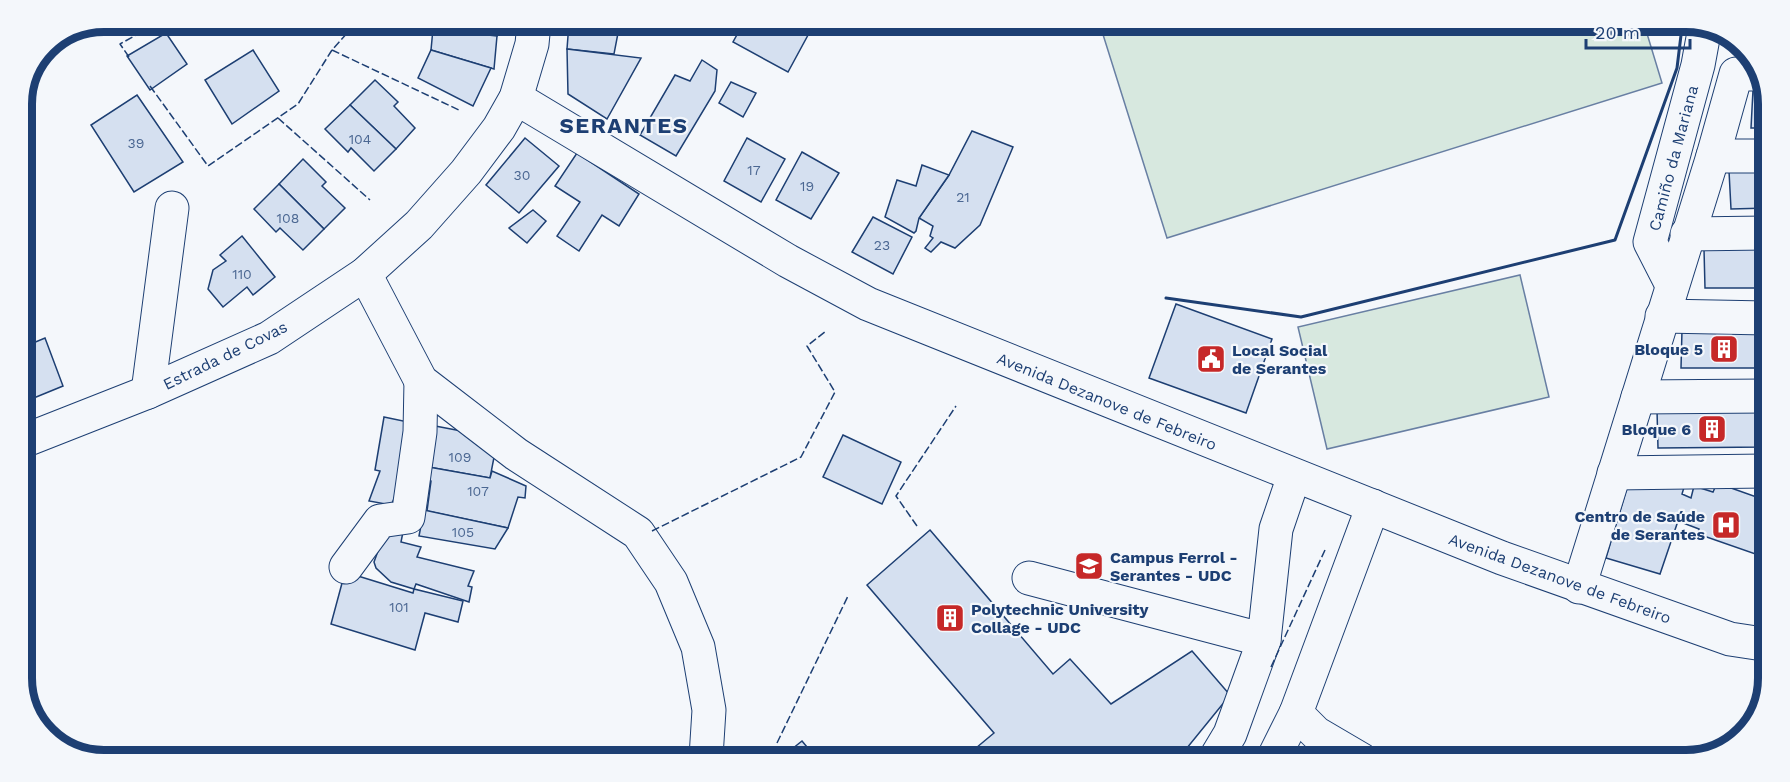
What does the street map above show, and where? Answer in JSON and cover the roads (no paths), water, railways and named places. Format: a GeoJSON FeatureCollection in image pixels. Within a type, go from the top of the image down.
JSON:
{"type":"FeatureCollection","features":[{"type":"Feature","properties":{"kind":"main road","name":"Estrada de Covas"},"geometry":{"type":"LineString","coordinates":[[32,438],[148,392],[269,338],[365,274],[419,225],[466,172],[499,128],[516,98],[532,44],[533,32]]}},
{"type":"Feature","properties":{"kind":"main road","name":"Camiño da Mariana"},"geometry":{"type":"LineString","coordinates":[[1672,285],[1650,242],[1698,64],[1704,34]]}},
{"type":"Feature","properties":{"kind":"main road"},"geometry":{"type":"LineString","coordinates":[[1579,587],[1713,156],[1736,74],[1752,74]]}},
{"type":"Feature","properties":{"kind":"main road","name":"Avenida Dezanove de Febreiro"},"geometry":{"type":"LineString","coordinates":[[516,98],[778,255],[868,304],[1531,570],[1730,639],[1758,643]]}},
{"type":"Feature","properties":{"kind":"main road"},"geometry":{"type":"LineString","coordinates":[[1713,156],[1758,156]]}},
{"type":"Feature","properties":{"kind":"main road"},"geometry":{"type":"LineString","coordinates":[[148,392],[172,208]]}},
{"type":"Feature","properties":{"kind":"main road"},"geometry":{"type":"LineString","coordinates":[[1687,234],[1758,233]]}},
{"type":"Feature","properties":{"kind":"main road"},"geometry":{"type":"LineString","coordinates":[[365,274],[421,381],[516,454],[638,533],[672,582],[698,647],[709,710],[706,750]]}},
{"type":"Feature","properties":{"kind":"main road"},"geometry":{"type":"LineString","coordinates":[[1662,316],[1758,318]]}},
{"type":"Feature","properties":{"kind":"main road"},"geometry":{"type":"LineString","coordinates":[[346,567],[380,521],[408,517],[420,432],[421,381]]}},
{"type":"Feature","properties":{"kind":"main road"},"geometry":{"type":"LineString","coordinates":[[1638,397],[1758,396]]}},
{"type":"Feature","properties":{"kind":"main road"},"geometry":{"type":"LineString","coordinates":[[1614,472],[1758,471]]}},
{"type":"Feature","properties":{"kind":"main road"},"geometry":{"type":"LineString","coordinates":[[1220,750],[1230,734],[1264,640],[1276,529],[1294,476]]}},
{"type":"Feature","properties":{"kind":"main road"},"geometry":{"type":"LineString","coordinates":[[1278,750],[1296,713],[1373,506]]}},
{"type":"Feature","properties":{"kind":"main road"},"geometry":{"type":"LineString","coordinates":[[1029,578],[1264,640]]}},
{"type":"Feature","properties":{"kind":"main road","name":"Avenida Dezanove de Febreiro"},"geometry":{"type":"LineString","coordinates":[[1730,639],[1758,661]]}},
{"type":"Feature","properties":{"kind":"main road"},"geometry":{"type":"LineString","coordinates":[[1296,713],[1316,734],[1344,750]]}},
{"type":"Feature","properties":{"kind":"place","name":"Bloque 5"},"geometry":{"type":"Point","coordinates":[1724,349]}},
{"type":"Feature","properties":{"kind":"place","name":"Local Social de Serantes"},"geometry":{"type":"Point","coordinates":[1211,359]}},
{"type":"Feature","properties":{"kind":"place","name":"Bloque 6"},"geometry":{"type":"Point","coordinates":[1712,429]}},
{"type":"Feature","properties":{"kind":"place","name":"Centro de Saúde de Serantes"},"geometry":{"type":"Point","coordinates":[1726,525]}},
{"type":"Feature","properties":{"kind":"place","name":"Campus Ferrol - Serantes - UDC"},"geometry":{"type":"Point","coordinates":[1089,566]}},
{"type":"Feature","properties":{"kind":"place","name":"Polytechnic University Collage - UDC"},"geometry":{"type":"Point","coordinates":[950,618]}},
{"type":"Feature","properties":{"kind":"district","name":"SERANTES"},"geometry":{"type":"Point","coordinates":[624,125]}}]}
